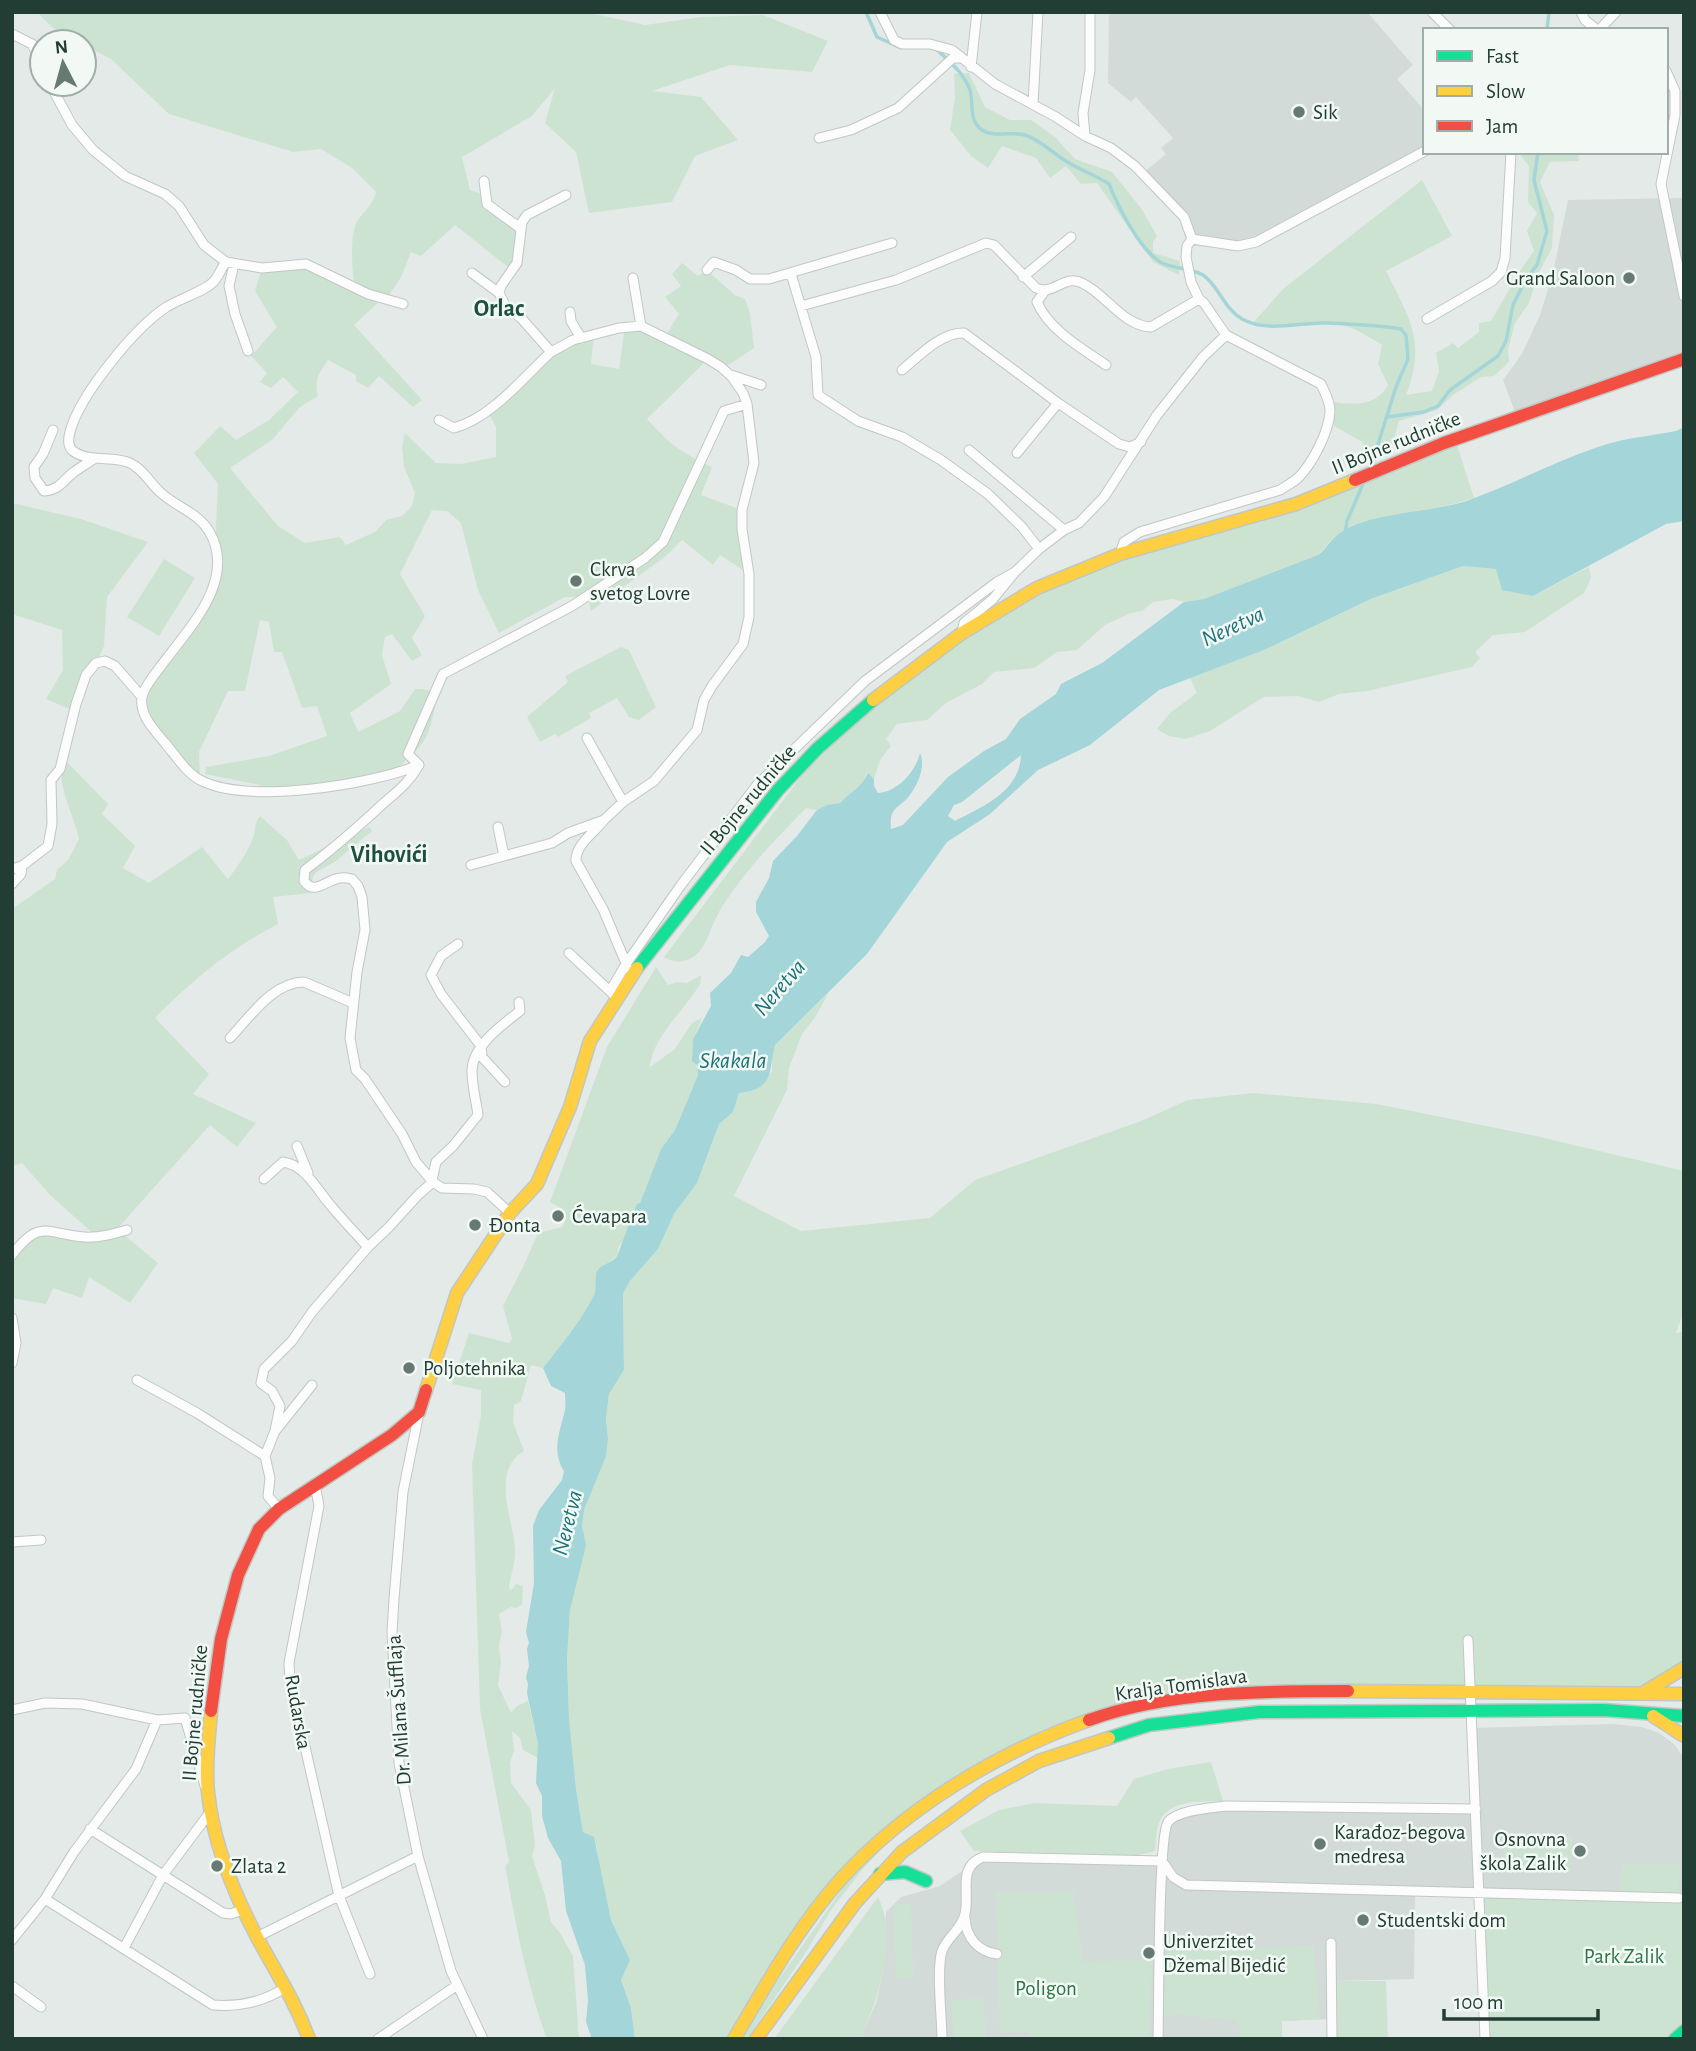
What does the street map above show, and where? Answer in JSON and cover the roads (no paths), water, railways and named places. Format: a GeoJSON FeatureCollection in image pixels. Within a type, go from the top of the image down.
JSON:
{"type":"FeatureCollection","features":[{"type":"Feature","properties":{"kind":"street"},"geometry":{"type":"LineString","coordinates":[[880,12],[894,40],[902,44],[930,44],[952,50],[956,58],[995,84],[1111,148],[1136,166],[1184,217],[1192,239],[1238,246],[1256,242],[1423,152]]}},
{"type":"Feature","properties":{"kind":"street"},"geometry":{"type":"LineString","coordinates":[[971,67],[977,12]]}},
{"type":"Feature","properties":{"kind":"street"},"geometry":{"type":"LineString","coordinates":[[1033,104],[1038,12]]}},
{"type":"Feature","properties":{"kind":"street"},"geometry":{"type":"LineString","coordinates":[[1086,136],[1083,113],[1090,70],[1090,12]]}},
{"type":"Feature","properties":{"kind":"street"},"geometry":{"type":"LineString","coordinates":[[1432,12],[1448,28]]}},
{"type":"Feature","properties":{"kind":"street"},"geometry":{"type":"LineString","coordinates":[[1581,12],[1585,20],[1595,28]]}},
{"type":"Feature","properties":{"kind":"street"},"geometry":{"type":"LineString","coordinates":[[1600,28],[1616,12]]}},
{"type":"Feature","properties":{"kind":"street"},"geometry":{"type":"LineString","coordinates":[[12,34],[28,42]]}},
{"type":"Feature","properties":{"kind":"street"},"geometry":{"type":"LineString","coordinates":[[819,138],[851,130],[898,108],[956,58]]}},
{"type":"Feature","properties":{"kind":"street"},"geometry":{"type":"LineString","coordinates":[[1668,74],[1680,91],[1668,150]]}},
{"type":"Feature","properties":{"kind":"street"},"geometry":{"type":"LineString","coordinates":[[58,98],[72,125],[93,150],[125,176],[165,194],[179,206],[204,245],[230,263],[262,268],[306,264],[368,294],[403,303]]}},
{"type":"Feature","properties":{"kind":"street"},"geometry":{"type":"LineString","coordinates":[[1427,319],[1492,281],[1501,272],[1511,154]]}},
{"type":"Feature","properties":{"kind":"street"},"geometry":{"type":"LineString","coordinates":[[1667,154],[1661,184],[1684,296]]}},
{"type":"Feature","properties":{"kind":"street"},"geometry":{"type":"LineString","coordinates":[[484,181],[487,204],[520,228]]}},
{"type":"Feature","properties":{"kind":"street"},"geometry":{"type":"LineString","coordinates":[[499,293],[517,263],[522,222],[527,215],[566,195]]}},
{"type":"Feature","properties":{"kind":"street"},"geometry":{"type":"LineString","coordinates":[[1023,277],[1071,237]]}},
{"type":"Feature","properties":{"kind":"street","name":"II Bojne rudničke"},"geometry":{"type":"LineString","coordinates":[[1119,554],[1124,542],[1140,533],[1280,490],[1298,479],[1310,462],[1327,425],[1330,409],[1321,384],[1226,335],[1205,303],[1199,299],[1187,263],[1187,246],[1192,239]]}},
{"type":"Feature","properties":{"kind":"street"},"geometry":{"type":"LineString","coordinates":[[707,270],[714,262],[736,270],[750,279],[769,279],[892,243]]}},
{"type":"Feature","properties":{"kind":"street"},"geometry":{"type":"LineString","coordinates":[[801,306],[896,280],[986,243],[994,245],[1023,277],[1044,292]]}},
{"type":"Feature","properties":{"kind":"street"},"geometry":{"type":"LineString","coordinates":[[230,263],[229,286],[247,351]]}},
{"type":"Feature","properties":{"kind":"street"},"geometry":{"type":"LineString","coordinates":[[230,263],[214,282],[170,304],[137,330],[97,382],[77,414],[68,440],[74,452],[129,463],[142,472],[160,492],[197,516],[211,535],[216,551],[217,578],[206,602],[150,682],[142,697],[143,709],[150,724],[184,767],[200,780],[235,790],[281,792],[333,785],[395,774],[419,765]]}},
{"type":"Feature","properties":{"kind":"street"},"geometry":{"type":"LineString","coordinates":[[472,273],[499,293],[505,305],[522,319],[551,352]]}},
{"type":"Feature","properties":{"kind":"street"},"geometry":{"type":"LineString","coordinates":[[791,274],[816,357],[818,394],[858,421],[902,437],[941,460],[988,494],[1040,549]]}},
{"type":"Feature","properties":{"kind":"street"},"geometry":{"type":"LineString","coordinates":[[633,278],[641,326]]}},
{"type":"Feature","properties":{"kind":"street"},"geometry":{"type":"LineString","coordinates":[[1106,365],[1074,343],[1043,316],[1037,302],[1044,292],[1064,282],[1073,280],[1083,283],[1142,327],[1151,327],[1199,299]]}},
{"type":"Feature","properties":{"kind":"street"},"geometry":{"type":"LineString","coordinates":[[570,312],[581,338]]}},
{"type":"Feature","properties":{"kind":"street"},"geometry":{"type":"LineString","coordinates":[[439,420],[454,428],[469,424],[488,412],[551,352],[563,345],[619,328],[641,326],[708,359],[729,375],[743,393],[747,404],[754,463],[743,510],[743,545],[750,588],[749,617],[743,644],[704,700],[697,730],[654,781],[623,802],[576,853],[576,861],[603,909],[629,970]]}},
{"type":"Feature","properties":{"kind":"street"},"geometry":{"type":"LineString","coordinates":[[902,370],[931,346],[955,332],[964,333],[1058,403],[1119,444],[1130,447],[1143,440]]}},
{"type":"Feature","properties":{"kind":"street"},"geometry":{"type":"LineString","coordinates":[[1016,572],[1064,530],[1079,523],[1104,497],[1157,415],[1203,357],[1226,335]]}},
{"type":"Feature","properties":{"kind":"street","name":"II Bojne rudničke"},"geometry":{"type":"LineString","coordinates":[[629,970],[778,790],[818,748],[883,691],[962,633],[1037,588],[1119,554],[1296,503],[1444,443],[1684,359]]}},
{"type":"Feature","properties":{"kind":"street"},"geometry":{"type":"LineString","coordinates":[[729,375],[761,385]]}},
{"type":"Feature","properties":{"kind":"street"},"geometry":{"type":"LineString","coordinates":[[1017,453],[1058,403]]}},
{"type":"Feature","properties":{"kind":"street"},"geometry":{"type":"LineString","coordinates":[[419,765],[408,754],[443,674],[552,618],[645,558],[663,542],[724,411],[747,404]]}},
{"type":"Feature","properties":{"kind":"street"},"geometry":{"type":"LineString","coordinates":[[53,430],[43,454],[33,467],[35,478],[44,491],[51,491],[64,484],[71,475],[95,458]]}},
{"type":"Feature","properties":{"kind":"street"},"geometry":{"type":"LineString","coordinates":[[970,450],[1064,530]]}},
{"type":"Feature","properties":{"kind":"street","name":"II Bojne rudničke"},"geometry":{"type":"LineString","coordinates":[[962,633],[964,623],[1006,585],[1016,572]]}},
{"type":"Feature","properties":{"kind":"street","name":"II Bojne rudničke"},"geometry":{"type":"LineString","coordinates":[[208,1793],[207,1759],[221,1639],[248,1548],[258,1529],[279,1509],[392,1435],[419,1412],[457,1293],[510,1213],[537,1184],[570,1107],[590,1041],[614,995],[681,885],[758,785],[865,681],[997,582],[1016,572]]}},
{"type":"Feature","properties":{"kind":"street"},"geometry":{"type":"LineString","coordinates":[[898,657],[915,669]]}},
{"type":"Feature","properties":{"kind":"street"},"geometry":{"type":"LineString","coordinates":[[12,884],[21,874],[17,867],[48,846],[52,824],[51,780],[60,769],[76,704],[91,668],[96,663],[105,661],[115,666],[142,697]]}},
{"type":"Feature","properties":{"kind":"street"},"geometry":{"type":"LineString","coordinates":[[587,738],[623,802]]}},
{"type":"Feature","properties":{"kind":"street"},"geometry":{"type":"LineString","coordinates":[[419,765],[408,783],[358,829],[305,870],[304,881],[308,887],[314,889],[340,878],[352,878],[358,886],[365,930],[350,1038],[356,1070],[402,1134],[416,1162],[433,1181],[442,1188],[487,1192],[510,1213]]}},
{"type":"Feature","properties":{"kind":"street"},"geometry":{"type":"LineString","coordinates":[[471,865],[552,843],[568,833],[604,820]]}},
{"type":"Feature","properties":{"kind":"street"},"geometry":{"type":"LineString","coordinates":[[498,827],[503,856]]}},
{"type":"Feature","properties":{"kind":"street"},"geometry":{"type":"LineString","coordinates":[[458,944],[441,956],[431,975],[441,994],[481,1046],[482,1057],[505,1082]]}},
{"type":"Feature","properties":{"kind":"street"},"geometry":{"type":"LineString","coordinates":[[569,953],[614,995]]}},
{"type":"Feature","properties":{"kind":"street"},"geometry":{"type":"LineString","coordinates":[[230,1038],[267,999],[284,986],[296,982],[304,982],[353,1003]]}},
{"type":"Feature","properties":{"kind":"street"},"geometry":{"type":"LineString","coordinates":[[279,1509],[268,1496],[271,1478],[265,1456],[275,1431],[280,1406],[272,1391],[261,1383],[264,1369],[292,1341],[312,1312],[368,1247],[433,1181],[436,1161],[459,1140],[478,1115],[471,1067],[481,1046],[520,1011],[519,1002]]}},
{"type":"Feature","properties":{"kind":"street"},"geometry":{"type":"LineString","coordinates":[[296,1146],[312,1180],[368,1247]]}},
{"type":"Feature","properties":{"kind":"street"},"geometry":{"type":"LineString","coordinates":[[264,1179],[283,1162],[291,1163],[312,1180]]}},
{"type":"Feature","properties":{"kind":"street"},"geometry":{"type":"LineString","coordinates":[[12,1255],[26,1238],[40,1230],[98,1237],[127,1230]]}},
{"type":"Feature","properties":{"kind":"street"},"geometry":{"type":"LineString","coordinates":[[12,1318],[16,1343],[12,1363]]}},
{"type":"Feature","properties":{"kind":"street"},"geometry":{"type":"LineString","coordinates":[[137,1380],[197,1413],[265,1456]]}},
{"type":"Feature","properties":{"kind":"street"},"geometry":{"type":"LineString","coordinates":[[275,1431],[312,1385]]}},
{"type":"Feature","properties":{"kind":"street","name":"Dr. Milana Šufflaja"},"geometry":{"type":"LineString","coordinates":[[419,1412],[403,1492],[392,1632],[399,1763],[418,1856],[456,1986],[483,2039]]}},
{"type":"Feature","properties":{"kind":"street","name":"Rudarska"},"geometry":{"type":"LineString","coordinates":[[315,1485],[319,1506],[289,1663],[290,1681],[339,1896],[370,1974]]}},
{"type":"Feature","properties":{"kind":"street"},"geometry":{"type":"LineString","coordinates":[[12,1542],[41,1540]]}},
{"type":"Feature","properties":{"kind":"street"},"geometry":{"type":"LineString","coordinates":[[1468,1640],[1485,2039]]}},
{"type":"Feature","properties":{"kind":"street"},"geometry":{"type":"LineString","coordinates":[[1643,1693],[1684,1668]]}},
{"type":"Feature","properties":{"kind":"street","name":"Kralja Tomislava"},"geometry":{"type":"LineString","coordinates":[[734,2039],[787,1953],[841,1878],[863,1856],[914,1813],[956,1785],[1008,1755],[1100,1717],[1136,1707],[1210,1696],[1325,1692],[1684,1694]]}},
{"type":"Feature","properties":{"kind":"street","name":"II Bojne rudničke"},"geometry":{"type":"LineString","coordinates":[[12,1710],[45,1703],[82,1704],[158,1720],[185,1718],[208,1793]]}},
{"type":"Feature","properties":{"kind":"street","name":"Kralja Tomislava"},"geometry":{"type":"LineString","coordinates":[[755,2039],[831,1934],[880,1874],[920,1837],[986,1790],[1039,1761],[1149,1725],[1259,1712],[1604,1710],[1684,1716]]}},
{"type":"Feature","properties":{"kind":"street"},"geometry":{"type":"LineString","coordinates":[[1648,1713],[1684,1736]]}},
{"type":"Feature","properties":{"kind":"street","name":"II Bojne rudničke"},"geometry":{"type":"LineString","coordinates":[[12,1940],[45,1899],[90,1829],[136,1769],[158,1720]]}},
{"type":"Feature","properties":{"kind":"street"},"geometry":{"type":"LineString","coordinates":[[208,1793],[221,1853],[242,1910],[298,2008],[309,2039]]}},
{"type":"Feature","properties":{"kind":"street"},"geometry":{"type":"LineString","coordinates":[[1158,2039],[1162,1861],[1168,1823],[1175,1816],[1225,1806],[1476,1810]]}},
{"type":"Feature","properties":{"kind":"street","name":"II Bojne rudničke"},"geometry":{"type":"LineString","coordinates":[[124,1948],[163,1875],[211,1811]]}},
{"type":"Feature","properties":{"kind":"street"},"geometry":{"type":"LineString","coordinates":[[90,1829],[223,1913],[231,1914],[242,1910]]}},
{"type":"Feature","properties":{"kind":"street"},"geometry":{"type":"LineString","coordinates":[[257,1937],[418,1856]]}},
{"type":"Feature","properties":{"kind":"street"},"geometry":{"type":"LineString","coordinates":[[997,1954],[980,1949],[966,1928],[967,1868],[972,1861],[983,1857],[1162,1861]]}},
{"type":"Feature","properties":{"kind":"street"},"geometry":{"type":"LineString","coordinates":[[1162,1861],[1173,1877],[1186,1885],[1679,1898]]}},
{"type":"Feature","properties":{"kind":"street"},"geometry":{"type":"LineString","coordinates":[[880,1874],[905,1872],[926,1881]]}},
{"type":"Feature","properties":{"kind":"street"},"geometry":{"type":"LineString","coordinates":[[45,1899],[213,2005],[245,2004],[286,1987]]}},
{"type":"Feature","properties":{"kind":"street"},"geometry":{"type":"LineString","coordinates":[[942,2039],[942,1952],[962,1924],[965,1913]]}},
{"type":"Feature","properties":{"kind":"street"},"geometry":{"type":"LineString","coordinates":[[1331,1943],[1332,2039]]}},
{"type":"Feature","properties":{"kind":"street"},"geometry":{"type":"LineString","coordinates":[[12,1986],[41,2007]]}},
{"type":"Feature","properties":{"kind":"street"},"geometry":{"type":"LineString","coordinates":[[378,2039],[456,1986]]}},
{"type":"Feature","properties":{"kind":"street"},"geometry":{"type":"LineString","coordinates":[[1675,2039],[1684,2031]]}},
{"type":"Feature","properties":{"kind":"water"},"geometry":{"type":"Polygon","coordinates":[[[1684,427],[1684,521],[1666,524],[1533,596],[1502,590],[1496,569],[1463,566],[1371,599],[1264,650],[1159,690],[1090,745],[1038,770],[990,814],[947,842],[867,954],[775,1045],[768,1078],[764,1083],[759,1088],[739,1093],[733,1112],[719,1124],[697,1183],[674,1214],[658,1249],[623,1293],[624,1370],[609,1394],[606,1456],[584,1510],[582,1526],[586,1545],[570,1610],[567,1659],[569,1719],[583,1832],[594,1837],[611,1920],[630,1960],[621,1980],[631,2008],[635,2039],[592,2039],[586,2022],[588,2000],[585,1965],[566,1911],[561,1861],[548,1838],[542,1816],[542,1796],[536,1783],[538,1744],[527,1693],[529,1643],[526,1632],[534,1583],[533,1526],[539,1510],[562,1480],[564,1471],[557,1448],[565,1408],[565,1393],[551,1386],[543,1368],[588,1307],[596,1286],[597,1271],[616,1257],[661,1149],[675,1130],[698,1075],[697,1065],[692,1061],[693,1039],[711,1006],[710,993],[731,973],[741,955],[748,957],[769,936],[756,912],[756,902],[769,878],[773,861],[817,810],[840,803],[859,786],[868,773],[874,779],[878,793],[892,789],[910,773],[920,753],[922,769],[918,781],[891,816],[891,829],[903,825],[948,777],[1006,739],[1020,719],[1056,694],[1061,684],[1102,663],[1184,602],[1204,599],[1318,555],[1336,536],[1364,522],[1454,505],[1607,444],[1676,431],[1684,427]],[[1021,755],[962,802],[954,805],[948,816],[955,821],[988,803],[1007,788],[1019,768],[1021,755]]]}},
{"type":"Feature","properties":{"kind":"waterway"},"geometry":{"type":"LineString","coordinates":[[866,12],[877,37],[901,48]]}},
{"type":"Feature","properties":{"kind":"waterway"},"geometry":{"type":"LineString","coordinates":[[1547,28],[1549,12]]}},
{"type":"Feature","properties":{"kind":"waterway"},"geometry":{"type":"LineString","coordinates":[[936,49],[964,78],[970,90],[973,117],[982,130],[992,134],[1020,134],[1031,137],[1061,158],[1109,184],[1131,227],[1146,249],[1162,263],[1203,275],[1242,319],[1272,326],[1326,323],[1401,329],[1406,335],[1408,359],[1396,387],[1374,457]]}},
{"type":"Feature","properties":{"kind":"waterway"},"geometry":{"type":"LineString","coordinates":[[1387,417],[1424,412],[1438,406],[1450,390],[1498,356],[1506,341],[1513,305],[1526,279],[1537,265],[1547,231],[1534,180],[1538,154]]}},
{"type":"Feature","properties":{"kind":"waterway"},"geometry":{"type":"LineString","coordinates":[[1345,534],[1347,521],[1363,484]]}},
{"type":"Feature","properties":{"kind":"place","name":"Sik"},"geometry":{"type":"Point","coordinates":[1299,112]}},
{"type":"Feature","properties":{"kind":"place","name":"Grand Saloon"},"geometry":{"type":"Point","coordinates":[1629,278]}},
{"type":"Feature","properties":{"kind":"place","name":"Ckrva svetog Lovre"},"geometry":{"type":"Point","coordinates":[576,581]}},
{"type":"Feature","properties":{"kind":"place","name":"Ćevapara"},"geometry":{"type":"Point","coordinates":[558,1216]}},
{"type":"Feature","properties":{"kind":"place","name":"Đonta"},"geometry":{"type":"Point","coordinates":[475,1225]}},
{"type":"Feature","properties":{"kind":"place","name":"Poljotehnika"},"geometry":{"type":"Point","coordinates":[409,1368]}},
{"type":"Feature","properties":{"kind":"place","name":"Karađoz-begova medresa"},"geometry":{"type":"Point","coordinates":[1320,1844]}},
{"type":"Feature","properties":{"kind":"place","name":"Osnovna škola Zalik"},"geometry":{"type":"Point","coordinates":[1580,1851]}},
{"type":"Feature","properties":{"kind":"place","name":"Zlata 2"},"geometry":{"type":"Point","coordinates":[217,1866]}},
{"type":"Feature","properties":{"kind":"place","name":"Studentski dom"},"geometry":{"type":"Point","coordinates":[1363,1920]}},
{"type":"Feature","properties":{"kind":"place","name":"Univerzitet Džemal Bijedić"},"geometry":{"type":"Point","coordinates":[1149,1953]}},
{"type":"Feature","properties":{"kind":"district","name":"Orlac"},"geometry":{"type":"Point","coordinates":[499,309]}},
{"type":"Feature","properties":{"kind":"district","name":"Vihovići"},"geometry":{"type":"Point","coordinates":[389,855]}},
{"type":"Feature","properties":{"kind":"water label","name":"Neretva"},"geometry":{"type":"Point","coordinates":[1233,627]}},
{"type":"Feature","properties":{"kind":"water label","name":"Neretva"},"geometry":{"type":"Point","coordinates":[780,988]}},
{"type":"Feature","properties":{"kind":"water label","name":"Skakala"},"geometry":{"type":"Point","coordinates":[733,1061]}},
{"type":"Feature","properties":{"kind":"water label","name":"Neretva"},"geometry":{"type":"Point","coordinates":[568,1523]}},
{"type":"Feature","properties":{"kind":"park label","name":"Park Zalik"},"geometry":{"type":"Point","coordinates":[1624,1956]}},
{"type":"Feature","properties":{"kind":"park label","name":"Poligon"},"geometry":{"type":"Point","coordinates":[1046,1988]}}]}
